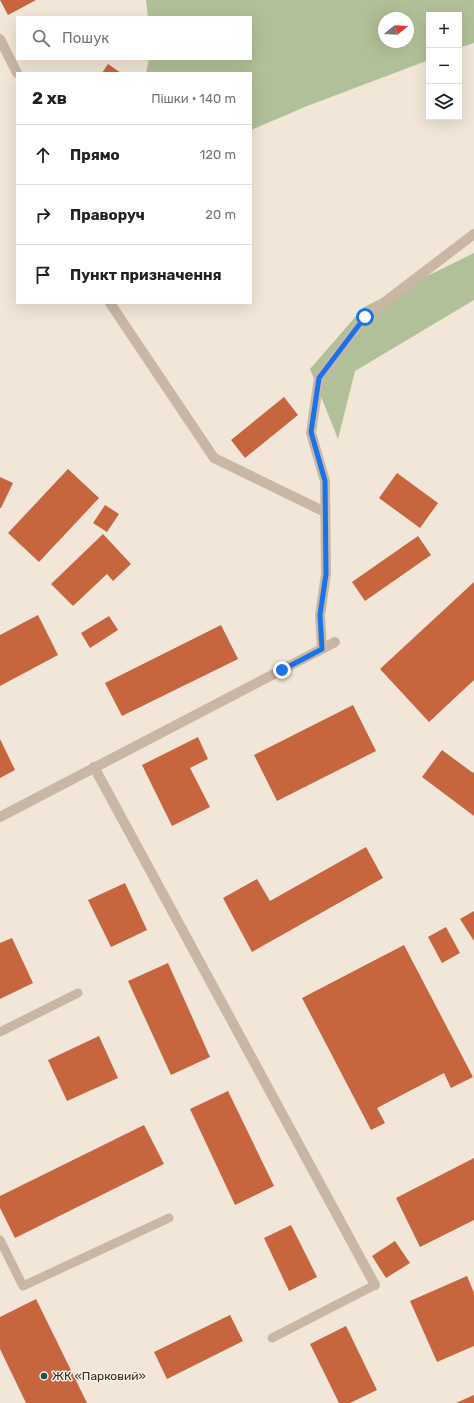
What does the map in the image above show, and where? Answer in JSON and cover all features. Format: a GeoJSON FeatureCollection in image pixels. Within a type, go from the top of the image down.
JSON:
{"type":"FeatureCollection","features":[{"type":"Feature","properties":{"kind":"street"},"geometry":{"type":"LineString","coordinates":[[0,39],[16,72]]}},
{"type":"Feature","properties":{"kind":"street"},"geometry":{"type":"LineString","coordinates":[[322,649],[320,615],[326,574],[325,481],[311,432],[319,378],[365,317],[474,234]]}},
{"type":"Feature","properties":{"kind":"street"},"geometry":{"type":"LineString","coordinates":[[111,304],[214,458],[325,512]]}},
{"type":"Feature","properties":{"kind":"street"},"geometry":{"type":"LineString","coordinates":[[0,817],[335,642]]}},
{"type":"Feature","properties":{"kind":"street"},"geometry":{"type":"LineString","coordinates":[[94,768],[375,1285]]}},
{"type":"Feature","properties":{"kind":"lane"},"geometry":{"type":"LineString","coordinates":[[0,1032],[78,993]]}},
{"type":"Feature","properties":{"kind":"lane"},"geometry":{"type":"LineString","coordinates":[[0,1240],[23,1286],[169,1218]]}},
{"type":"Feature","properties":{"kind":"lane"},"geometry":{"type":"LineString","coordinates":[[272,1338],[375,1285]]}},
{"type":"Feature","properties":{"kind":"green space"},"geometry":{"type":"Polygon","coordinates":[[[146,0],[474,0],[474,43],[462,47],[462,12],[426,12],[426,61],[307,106],[252,130],[252,72],[146,72],[149,60],[252,60],[252,16],[148,16],[146,0]]]}},
{"type":"Feature","properties":{"kind":"green space"},"geometry":{"type":"Polygon","coordinates":[[[474,253],[474,300],[355,371],[338,439],[310,369],[364,307],[474,253]]]}},
{"type":"Feature","properties":{"kind":"building"},"geometry":{"type":"Polygon","coordinates":[[[0,0],[36,0],[8,15],[0,0]]]}},
{"type":"Feature","properties":{"kind":"building"},"geometry":{"type":"Polygon","coordinates":[[[108,64],[120,72],[103,72],[108,64]]]}},
{"type":"Feature","properties":{"kind":"building"},"geometry":{"type":"Polygon","coordinates":[[[284,397],[298,415],[245,458],[231,440],[284,397]]]}},
{"type":"Feature","properties":{"kind":"building"},"geometry":{"type":"Polygon","coordinates":[[[68,469],[99,498],[39,562],[8,533],[68,469]]]}},
{"type":"Feature","properties":{"kind":"building"},"geometry":{"type":"Polygon","coordinates":[[[397,473],[438,503],[420,528],[379,498],[397,473]]]}},
{"type":"Feature","properties":{"kind":"building"},"geometry":{"type":"Polygon","coordinates":[[[0,477],[13,483],[1,508],[0,508],[0,477]]]}},
{"type":"Feature","properties":{"kind":"building"},"geometry":{"type":"Polygon","coordinates":[[[105,505],[119,514],[107,532],[93,523],[105,505]]]}},
{"type":"Feature","properties":{"kind":"building"},"geometry":{"type":"Polygon","coordinates":[[[103,534],[131,564],[113,581],[107,574],[73,606],[51,584],[103,534]]]}},
{"type":"Feature","properties":{"kind":"building"},"geometry":{"type":"Polygon","coordinates":[[[418,536],[431,555],[365,601],[352,582],[418,536]]]}},
{"type":"Feature","properties":{"kind":"building"},"geometry":{"type":"Polygon","coordinates":[[[474,582],[474,680],[429,722],[380,669],[474,582]]]}},
{"type":"Feature","properties":{"kind":"building"},"geometry":{"type":"Polygon","coordinates":[[[38,615],[58,655],[0,686],[0,635],[38,615]]]}},
{"type":"Feature","properties":{"kind":"building"},"geometry":{"type":"Polygon","coordinates":[[[109,616],[118,630],[90,648],[81,633],[109,616]]]}},
{"type":"Feature","properties":{"kind":"building"},"geometry":{"type":"Polygon","coordinates":[[[221,625],[238,659],[122,716],[105,683],[221,625]]]}},
{"type":"Feature","properties":{"kind":"building"},"geometry":{"type":"Polygon","coordinates":[[[353,705],[376,751],[277,801],[254,755],[353,705]]]}},
{"type":"Feature","properties":{"kind":"building"},"geometry":{"type":"Polygon","coordinates":[[[198,737],[208,759],[190,768],[210,807],[172,826],[142,765],[198,737]]]}},
{"type":"Feature","properties":{"kind":"building"},"geometry":{"type":"Polygon","coordinates":[[[0,739],[15,770],[0,778],[0,739]]]}},
{"type":"Feature","properties":{"kind":"building"},"geometry":{"type":"Polygon","coordinates":[[[442,750],[473,773],[474,771],[474,816],[422,777],[442,750]]]}},
{"type":"Feature","properties":{"kind":"building"},"geometry":{"type":"Polygon","coordinates":[[[366,847],[383,878],[252,952],[223,898],[257,879],[270,901],[366,847]]]}},
{"type":"Feature","properties":{"kind":"building"},"geometry":{"type":"Polygon","coordinates":[[[125,883],[147,930],[111,947],[88,900],[125,883]]]}},
{"type":"Feature","properties":{"kind":"building"},"geometry":{"type":"Polygon","coordinates":[[[474,911],[474,941],[460,919],[474,911]]]}},
{"type":"Feature","properties":{"kind":"building"},"geometry":{"type":"Polygon","coordinates":[[[446,927],[460,953],[442,963],[428,937],[446,927]]]}},
{"type":"Feature","properties":{"kind":"building"},"geometry":{"type":"Polygon","coordinates":[[[12,938],[33,983],[0,999],[0,943],[12,938]]]}},
{"type":"Feature","properties":{"kind":"building"},"geometry":{"type":"Polygon","coordinates":[[[404,945],[473,1077],[451,1088],[444,1073],[377,1108],[385,1123],[371,1130],[302,998],[404,945]]]}},
{"type":"Feature","properties":{"kind":"building"},"geometry":{"type":"Polygon","coordinates":[[[168,963],[210,1057],[171,1075],[128,981],[168,963]]]}},
{"type":"Feature","properties":{"kind":"building"},"geometry":{"type":"Polygon","coordinates":[[[99,1036],[118,1078],[67,1101],[48,1060],[99,1036]]]}},
{"type":"Feature","properties":{"kind":"building"},"geometry":{"type":"Polygon","coordinates":[[[228,1091],[274,1186],[235,1205],[190,1109],[228,1091]]]}},
{"type":"Feature","properties":{"kind":"building"},"geometry":{"type":"Polygon","coordinates":[[[144,1125],[164,1164],[15,1238],[0,1208],[0,1196],[144,1125]]]}},
{"type":"Feature","properties":{"kind":"building"},"geometry":{"type":"Polygon","coordinates":[[[474,1158],[474,1220],[420,1247],[396,1198],[474,1158]]]}},
{"type":"Feature","properties":{"kind":"building"},"geometry":{"type":"Polygon","coordinates":[[[291,1225],[317,1277],[289,1291],[264,1238],[291,1225]]]}},
{"type":"Feature","properties":{"kind":"building"},"geometry":{"type":"Polygon","coordinates":[[[395,1241],[410,1263],[386,1278],[372,1256],[395,1241]]]}},
{"type":"Feature","properties":{"kind":"building"},"geometry":{"type":"Polygon","coordinates":[[[467,1276],[474,1293],[474,1346],[437,1362],[410,1301],[467,1276]]]}},
{"type":"Feature","properties":{"kind":"building","name":"ЖК «Парковий»"},"geometry":{"type":"Polygon","coordinates":[[[36,1299],[87,1403],[26,1403],[0,1349],[0,1317],[36,1299]]]}},
{"type":"Feature","properties":{"kind":"building"},"geometry":{"type":"Polygon","coordinates":[[[230,1315],[243,1341],[167,1379],[154,1352],[230,1315]]]}},
{"type":"Feature","properties":{"kind":"building"},"geometry":{"type":"Polygon","coordinates":[[[346,1326],[377,1390],[350,1403],[339,1403],[310,1344],[346,1326]]]}},
{"type":"Feature","properties":{"kind":"building"},"geometry":{"type":"Polygon","coordinates":[[[474,1395],[474,1403],[456,1403],[474,1395]]]}},
{"type":"Feature","properties":{"kind":"place","name":"ЖК «Парковий»"},"geometry":{"type":"Point","coordinates":[44,1376]}},
{"type":"Feature","properties":{"kind":"route"},"geometry":{"type":"LineString","coordinates":[[282,670],[322,649],[320,615],[326,574],[325,481],[311,432],[319,378],[365,317]]}}]}
